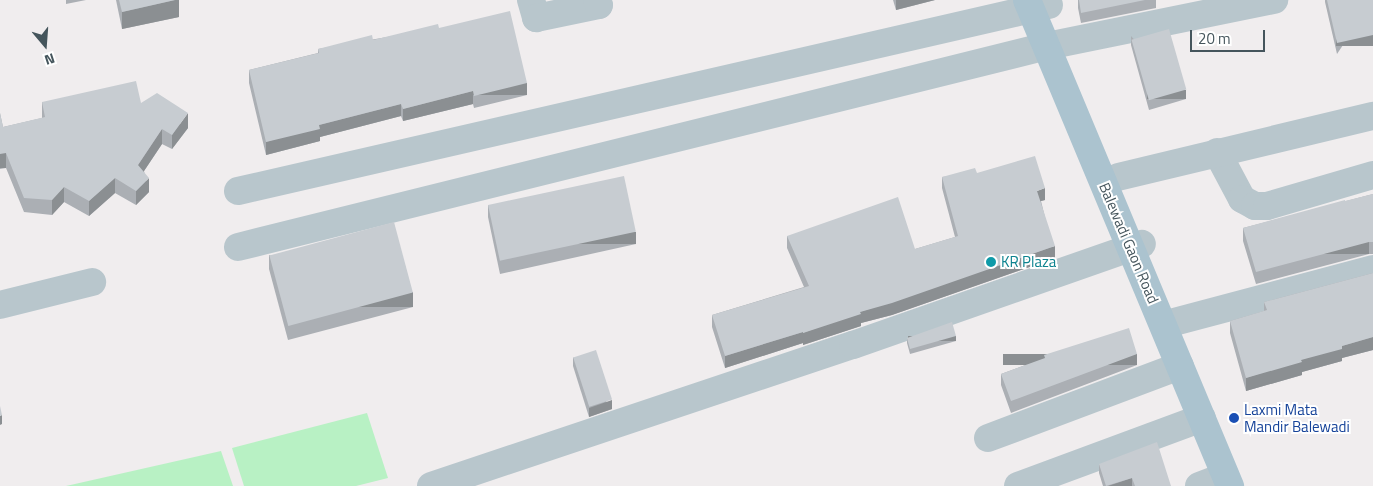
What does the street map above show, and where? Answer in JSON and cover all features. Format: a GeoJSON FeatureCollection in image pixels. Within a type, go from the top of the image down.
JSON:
{"type":"FeatureCollection","features":[{"type":"Feature","properties":{"kind":"main road","name":"Balewadi Gaon Road"},"geometry":{"type":"LineString","coordinates":[[1039,4],[1136,246],[1180,366],[1233,483]]}},
{"type":"Feature","properties":{"kind":"main road","name":"Balewadi Gaon Road"},"geometry":{"type":"LineString","coordinates":[[1056,45],[1118,177],[1136,246],[1174,322],[1233,483]]}},
{"type":"Feature","properties":{"kind":"street"},"geometry":{"type":"LineString","coordinates":[[531,0],[536,18],[599,4],[597,0]]}},
{"type":"Feature","properties":{"kind":"street"},"geometry":{"type":"LineString","coordinates":[[238,247],[1056,45],[1274,0]]}},
{"type":"Feature","properties":{"kind":"street"},"geometry":{"type":"LineString","coordinates":[[238,191],[1039,4]]}},
{"type":"Feature","properties":{"kind":"street"},"geometry":{"type":"LineString","coordinates":[[1118,177],[1373,116]]}},
{"type":"Feature","properties":{"kind":"street"},"geometry":{"type":"LineString","coordinates":[[1217,152],[1242,199],[1255,206],[1267,206],[1373,175]]}},
{"type":"Feature","properties":{"kind":"street"},"geometry":{"type":"LineString","coordinates":[[431,486],[853,346],[1136,246]]}},
{"type":"Feature","properties":{"kind":"street"},"geometry":{"type":"LineString","coordinates":[[1174,322],[1373,269]]}},
{"type":"Feature","properties":{"kind":"street"},"geometry":{"type":"LineString","coordinates":[[0,305],[92,282]]}},
{"type":"Feature","properties":{"kind":"street"},"geometry":{"type":"LineString","coordinates":[[988,438],[1180,366]]}},
{"type":"Feature","properties":{"kind":"street"},"geometry":{"type":"LineString","coordinates":[[1018,486],[1202,418]]}},
{"type":"Feature","properties":{"kind":"street"},"geometry":{"type":"LineString","coordinates":[[1199,486],[1233,483]]}},
{"type":"Feature","properties":{"kind":"green space"},"geometry":{"type":"Polygon","coordinates":[[[367,413],[388,478],[356,486],[244,486],[232,448],[367,413]]]}},
{"type":"Feature","properties":{"kind":"green space"},"geometry":{"type":"Polygon","coordinates":[[[221,451],[233,486],[66,486],[221,451]]]}},
{"type":"Feature","properties":{"kind":"building"},"geometry":{"type":"Polygon","coordinates":[[[119,0],[175,0],[122,12],[119,0]]]}},
{"type":"Feature","properties":{"kind":"building"},"geometry":{"type":"Polygon","coordinates":[[[1079,0],[1145,0],[1081,13],[1079,0]]]}},
{"type":"Feature","properties":{"kind":"building"},"geometry":{"type":"Polygon","coordinates":[[[1327,0],[1373,0],[1373,35],[1337,43],[1327,0]]]}},
{"type":"Feature","properties":{"kind":"building"},"geometry":{"type":"Polygon","coordinates":[[[510,11],[527,83],[474,96],[473,91],[403,109],[401,104],[319,125],[320,129],[266,142],[249,70],[319,53],[318,49],[372,35],[373,40],[438,24],[439,28],[510,11]]]}},
{"type":"Feature","properties":{"kind":"building"},"geometry":{"type":"Polygon","coordinates":[[[1169,29],[1186,90],[1149,100],[1132,40],[1169,29]]]}},
{"type":"Feature","properties":{"kind":"building"},"geometry":{"type":"Polygon","coordinates":[[[136,81],[141,103],[157,93],[188,113],[172,135],[162,129],[138,165],[149,178],[136,191],[115,178],[89,201],[64,187],[52,200],[24,198],[6,153],[0,154],[0,113],[3,127],[45,117],[42,102],[136,81]]]}},
{"type":"Feature","properties":{"kind":"building"},"geometry":{"type":"Polygon","coordinates":[[[1035,156],[1045,188],[1037,191],[1055,246],[892,303],[860,312],[861,314],[725,356],[712,315],[809,286],[787,236],[898,197],[915,249],[958,236],[942,177],[975,168],[977,173],[1035,156]]]}},
{"type":"Feature","properties":{"kind":"building"},"geometry":{"type":"Polygon","coordinates":[[[624,176],[636,232],[500,261],[488,205],[624,176]]]}},
{"type":"Feature","properties":{"kind":"building"},"geometry":{"type":"Polygon","coordinates":[[[1373,194],[1373,242],[1256,272],[1243,228],[1373,194]]]}},
{"type":"Feature","properties":{"kind":"building"},"geometry":{"type":"Polygon","coordinates":[[[394,222],[413,293],[288,326],[269,255],[394,222]]]}},
{"type":"Feature","properties":{"kind":"building"},"geometry":{"type":"Polygon","coordinates":[[[1373,273],[1373,337],[1342,346],[1342,349],[1301,360],[1302,362],[1246,378],[1230,321],[1267,310],[1264,302],[1373,273]]]}},
{"type":"Feature","properties":{"kind":"building"},"geometry":{"type":"Polygon","coordinates":[[[952,322],[956,336],[910,349],[907,338],[952,322]]]}},
{"type":"Feature","properties":{"kind":"building"},"geometry":{"type":"Polygon","coordinates":[[[1129,328],[1137,354],[1011,401],[1001,374],[1045,358],[1044,355],[1129,328]]]}},
{"type":"Feature","properties":{"kind":"building"},"geometry":{"type":"Polygon","coordinates":[[[596,350],[612,399],[589,407],[573,357],[596,350]]]}},
{"type":"Feature","properties":{"kind":"building"},"geometry":{"type":"Polygon","coordinates":[[[1157,442],[1171,486],[1135,486],[1132,478],[1106,486],[1099,464],[1157,442]]]}},
{"type":"Feature","properties":{"kind":"place","name":"KR Plaza"},"geometry":{"type":"Point","coordinates":[991,262]}},
{"type":"Feature","properties":{"kind":"place","name":"Laxmi Mata Mandir Balewadi"},"geometry":{"type":"Point","coordinates":[1234,418]}}]}
